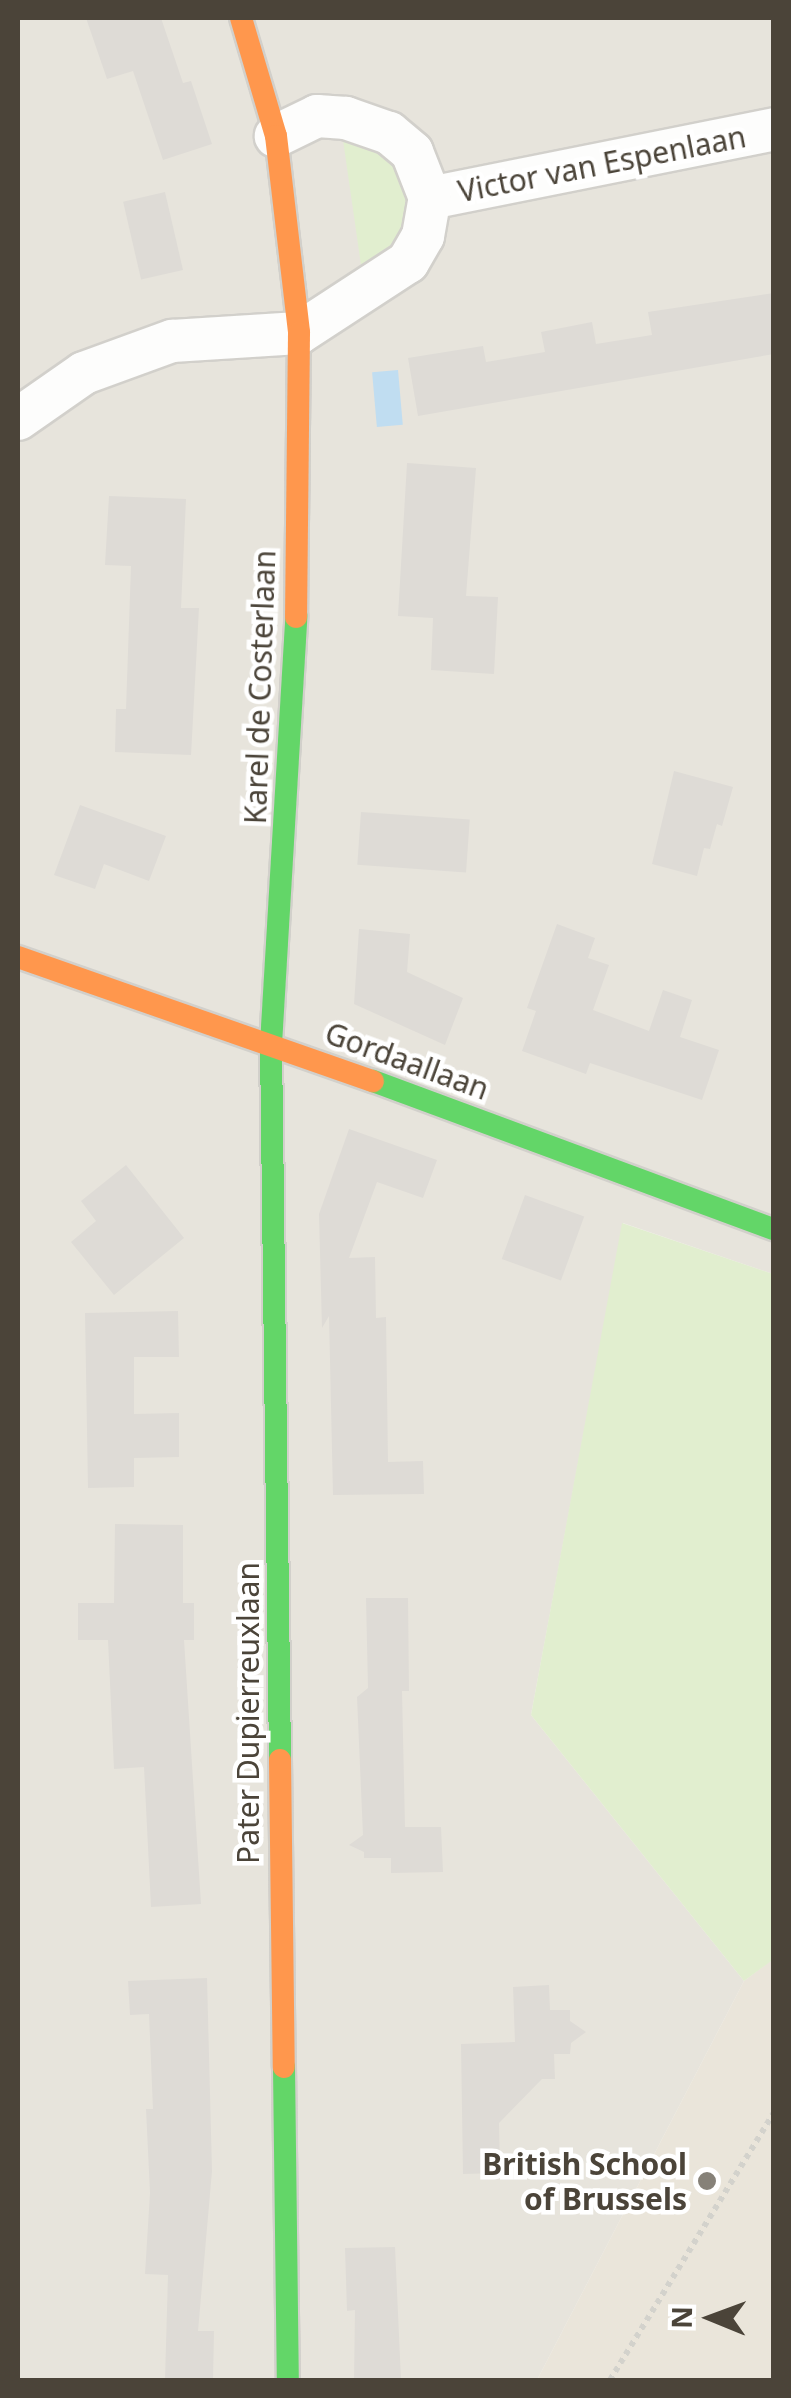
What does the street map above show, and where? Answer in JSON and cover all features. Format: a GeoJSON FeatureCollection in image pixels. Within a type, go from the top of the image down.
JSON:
{"type":"FeatureCollection","features":[{"type":"Feature","properties":{"kind":"street","name":"Karel de Costerlaan"},"geometry":{"type":"LineString","coordinates":[[240,18],[276,136],[299,333],[296,652],[271,1044]]}},
{"type":"Feature","properties":{"kind":"street"},"geometry":{"type":"LineString","coordinates":[[18,419],[84,373],[172,340],[299,333],[408,262],[423,236],[430,198],[412,152],[389,132],[346,118],[317,116],[276,136]]}},
{"type":"Feature","properties":{"kind":"street","name":"Victor van Espenlaan"},"geometry":{"type":"LineString","coordinates":[[430,198],[774,130]]}},
{"type":"Feature","properties":{"kind":"street","name":"Gordaallaan"},"geometry":{"type":"LineString","coordinates":[[18,957],[271,1044],[774,1229]]}},
{"type":"Feature","properties":{"kind":"street","name":"Pater Dupierreuxlaan"},"geometry":{"type":"LineString","coordinates":[[271,1044],[288,2380]]}},
{"type":"Feature","properties":{"kind":"path"},"geometry":{"type":"LineString","coordinates":[[610,2380],[774,2112]]}},
{"type":"Feature","properties":{"kind":"shaded area"},"geometry":{"type":"Polygon","coordinates":[[[18,18],[773,18],[773,1274],[623,1223],[531,1715],[744,1981],[537,2380],[18,2380],[18,18]]]}},
{"type":"Feature","properties":{"kind":"shaded area","name":"British School of Brussels"},"geometry":{"type":"Polygon","coordinates":[[[773,1959],[773,2380],[537,2380],[744,1981],[773,1959]]]}},
{"type":"Feature","properties":{"kind":"green space"},"geometry":{"type":"Polygon","coordinates":[[[341,126],[385,149],[410,185],[408,226],[364,286],[341,126]]]}},
{"type":"Feature","properties":{"kind":"green space"},"geometry":{"type":"Polygon","coordinates":[[[622,1223],[773,1274],[774,1959],[744,1981],[531,1715],[622,1223]]]}},
{"type":"Feature","properties":{"kind":"water"},"geometry":{"type":"Polygon","coordinates":[[[398,370],[403,425],[377,427],[372,372],[398,370]]]}},
{"type":"Feature","properties":{"kind":"building"},"geometry":{"type":"Polygon","coordinates":[[[86,18],[161,18],[183,83],[191,81],[212,144],[163,160],[133,71],[107,79],[86,18]]]}},
{"type":"Feature","properties":{"kind":"building"},"geometry":{"type":"Polygon","coordinates":[[[165,192],[183,270],[141,280],[123,202],[165,192]]]}},
{"type":"Feature","properties":{"kind":"building"},"geometry":{"type":"Polygon","coordinates":[[[774,293],[774,354],[418,416],[408,358],[483,346],[486,362],[545,352],[541,332],[592,322],[596,344],[652,335],[648,312],[774,293]]]}},
{"type":"Feature","properties":{"kind":"building"},"geometry":{"type":"Polygon","coordinates":[[[407,463],[476,468],[466,596],[498,597],[494,674],[431,670],[433,618],[398,616],[407,463]]]}},
{"type":"Feature","properties":{"kind":"building"},"geometry":{"type":"Polygon","coordinates":[[[109,496],[186,499],[181,608],[199,608],[191,755],[115,752],[116,709],[126,709],[131,566],[105,565],[109,496]]]}},
{"type":"Feature","properties":{"kind":"building"},"geometry":{"type":"Polygon","coordinates":[[[674,771],[733,787],[722,826],[717,824],[710,849],[704,848],[697,876],[652,864],[674,771]]]}},
{"type":"Feature","properties":{"kind":"building"},"geometry":{"type":"Polygon","coordinates":[[[80,805],[166,836],[149,881],[104,864],[95,889],[54,875],[80,805]]]}},
{"type":"Feature","properties":{"kind":"building"},"geometry":{"type":"Polygon","coordinates":[[[361,812],[470,820],[466,872],[357,865],[361,812]]]}},
{"type":"Feature","properties":{"kind":"building"},"geometry":{"type":"Polygon","coordinates":[[[557,924],[595,938],[588,958],[609,965],[593,1010],[649,1031],[663,990],[692,1000],[680,1037],[719,1050],[702,1100],[590,1063],[586,1074],[522,1051],[536,1011],[527,1008],[557,924]]]}},
{"type":"Feature","properties":{"kind":"building"},"geometry":{"type":"Polygon","coordinates":[[[359,929],[410,934],[407,972],[463,998],[445,1045],[354,1004],[359,929]]]}},
{"type":"Feature","properties":{"kind":"building"},"geometry":{"type":"Polygon","coordinates":[[[349,1129],[437,1160],[423,1198],[377,1182],[349,1258],[375,1257],[376,1318],[386,1317],[388,1462],[423,1461],[424,1494],[333,1495],[329,1316],[322,1328],[319,1214],[349,1129]]]}},
{"type":"Feature","properties":{"kind":"building"},"geometry":{"type":"Polygon","coordinates":[[[126,1165],[184,1238],[114,1295],[71,1242],[96,1221],[81,1201],[126,1165]]]}},
{"type":"Feature","properties":{"kind":"building"},"geometry":{"type":"Polygon","coordinates":[[[525,1195],[584,1217],[561,1280],[502,1259],[525,1195]]]}},
{"type":"Feature","properties":{"kind":"building"},"geometry":{"type":"Polygon","coordinates":[[[178,1311],[179,1357],[134,1357],[134,1414],[179,1413],[179,1457],[134,1458],[134,1487],[88,1488],[85,1313],[178,1311]]]}},
{"type":"Feature","properties":{"kind":"building"},"geometry":{"type":"Polygon","coordinates":[[[115,1524],[183,1525],[183,1603],[194,1603],[194,1640],[184,1640],[201,1904],[151,1907],[144,1767],[114,1769],[108,1640],[78,1640],[78,1603],[114,1603],[115,1524]]]}},
{"type":"Feature","properties":{"kind":"building"},"geometry":{"type":"Polygon","coordinates":[[[366,1598],[408,1598],[409,1691],[402,1691],[405,1827],[441,1827],[443,1872],[391,1873],[391,1858],[364,1858],[364,1852],[349,1845],[363,1835],[357,1697],[368,1688],[366,1598]]]}},
{"type":"Feature","properties":{"kind":"building"},"geometry":{"type":"Polygon","coordinates":[[[207,1978],[212,2171],[198,2331],[214,2331],[213,2380],[165,2380],[168,2275],[145,2274],[150,2193],[146,2109],[153,2109],[149,2014],[130,2015],[128,1981],[207,1978]]]}},
{"type":"Feature","properties":{"kind":"building"},"geometry":{"type":"Polygon","coordinates":[[[549,1985],[550,2010],[570,2010],[570,2021],[586,2032],[571,2043],[570,2054],[554,2054],[555,2079],[542,2079],[499,2123],[500,2173],[463,2174],[461,2044],[515,2042],[513,1987],[549,1985]]]}},
{"type":"Feature","properties":{"kind":"building"},"geometry":{"type":"Polygon","coordinates":[[[395,2247],[401,2380],[354,2380],[355,2310],[347,2311],[345,2248],[395,2247]]]}},
{"type":"Feature","properties":{"kind":"traffic: fast"},"geometry":{"type":"LineString","coordinates":[[280,1760],[271,1044],[296,617]]}},
{"type":"Feature","properties":{"kind":"traffic: fast"},"geometry":{"type":"LineString","coordinates":[[373,1081],[774,1229]]}},
{"type":"Feature","properties":{"kind":"traffic: fast"},"geometry":{"type":"LineString","coordinates":[[284,2067],[288,2380]]}},
{"type":"Feature","properties":{"kind":"traffic: slow"},"geometry":{"type":"LineString","coordinates":[[241,18],[276,136],[299,333],[296,617]]}},
{"type":"Feature","properties":{"kind":"traffic: slow"},"geometry":{"type":"LineString","coordinates":[[18,957],[373,1081]]}},
{"type":"Feature","properties":{"kind":"traffic: slow"},"geometry":{"type":"LineString","coordinates":[[280,1760],[284,2067]]}},
{"type":"Feature","properties":{"kind":"place","name":"British School of Brussels"},"geometry":{"type":"Point","coordinates":[707,2181]}}]}
